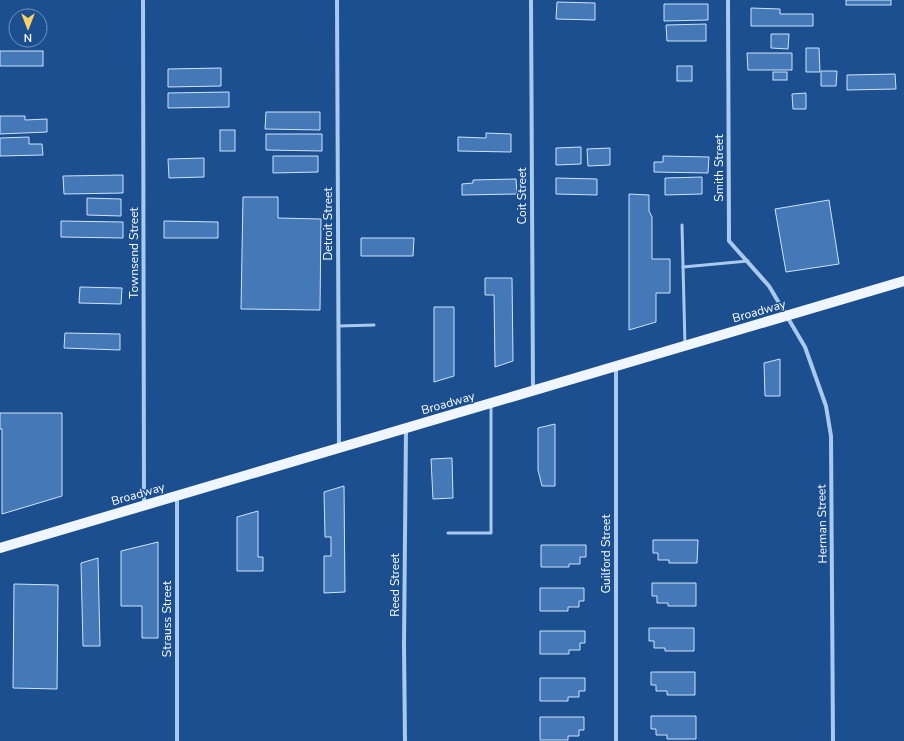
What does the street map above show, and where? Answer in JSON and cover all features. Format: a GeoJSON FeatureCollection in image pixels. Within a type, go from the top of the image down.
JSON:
{"type":"FeatureCollection","features":[{"type":"Feature","properties":{"kind":"main road","name":"Broadway"},"geometry":{"type":"LineString","coordinates":[[0,548],[904,281]]}},
{"type":"Feature","properties":{"kind":"street","name":"Townsend Street"},"geometry":{"type":"LineString","coordinates":[[143,0],[144,506]]}},
{"type":"Feature","properties":{"kind":"street","name":"Detroit Street"},"geometry":{"type":"LineString","coordinates":[[337,0],[339,448]]}},
{"type":"Feature","properties":{"kind":"street","name":"Coit Street"},"geometry":{"type":"LineString","coordinates":[[531,0],[532,391]]}},
{"type":"Feature","properties":{"kind":"street","name":"Smith Street"},"geometry":{"type":"LineString","coordinates":[[728,0],[729,241],[769,286],[787,316]]}},
{"type":"Feature","properties":{"kind":"street","name":"Herman Street"},"geometry":{"type":"LineString","coordinates":[[787,316],[805,347],[822,391],[830,422],[833,741]]}},
{"type":"Feature","properties":{"kind":"street","name":"Guilford Street"},"geometry":{"type":"LineString","coordinates":[[616,367],[616,741]]}},
{"type":"Feature","properties":{"kind":"street","name":"Reed Street"},"geometry":{"type":"LineString","coordinates":[[405,741],[404,637],[406,429]]}},
{"type":"Feature","properties":{"kind":"street","name":"Strauss Street"},"geometry":{"type":"LineString","coordinates":[[177,496],[177,741]]}},
{"type":"Feature","properties":{"kind":"lane"},"geometry":{"type":"LineString","coordinates":[[682,225],[685,346]]}},
{"type":"Feature","properties":{"kind":"lane"},"geometry":{"type":"LineString","coordinates":[[683,267],[748,261]]}},
{"type":"Feature","properties":{"kind":"lane"},"geometry":{"type":"LineString","coordinates":[[339,326],[374,325]]}},
{"type":"Feature","properties":{"kind":"lane"},"geometry":{"type":"LineString","coordinates":[[448,534],[491,533],[491,404]]}},
{"type":"Feature","properties":{"kind":"building"},"geometry":{"type":"Polygon","coordinates":[[[846,0],[891,0],[891,5],[846,5],[846,0]]]}},
{"type":"Feature","properties":{"kind":"building"},"geometry":{"type":"Polygon","coordinates":[[[557,2],[595,3],[595,20],[556,19],[557,2]]]}},
{"type":"Feature","properties":{"kind":"building"},"geometry":{"type":"Polygon","coordinates":[[[664,4],[708,4],[708,20],[664,21],[664,4]]]}},
{"type":"Feature","properties":{"kind":"building"},"geometry":{"type":"Polygon","coordinates":[[[751,8],[780,9],[780,14],[813,14],[813,26],[751,26],[751,8]]]}},
{"type":"Feature","properties":{"kind":"building"},"geometry":{"type":"Polygon","coordinates":[[[706,24],[706,41],[667,41],[666,25],[706,24]]]}},
{"type":"Feature","properties":{"kind":"building"},"geometry":{"type":"Polygon","coordinates":[[[771,34],[789,34],[788,49],[771,48],[771,34]]]}},
{"type":"Feature","properties":{"kind":"building"},"geometry":{"type":"Polygon","coordinates":[[[806,48],[819,48],[820,72],[806,72],[806,48]]]}},
{"type":"Feature","properties":{"kind":"building"},"geometry":{"type":"Polygon","coordinates":[[[0,51],[43,51],[43,66],[0,66],[0,51]]]}},
{"type":"Feature","properties":{"kind":"building"},"geometry":{"type":"Polygon","coordinates":[[[747,53],[792,53],[792,70],[748,70],[747,53]]]}},
{"type":"Feature","properties":{"kind":"building"},"geometry":{"type":"Polygon","coordinates":[[[677,66],[692,66],[692,81],[677,81],[677,66]]]}},
{"type":"Feature","properties":{"kind":"building"},"geometry":{"type":"Polygon","coordinates":[[[221,68],[221,86],[168,87],[168,69],[221,68]]]}},
{"type":"Feature","properties":{"kind":"building"},"geometry":{"type":"Polygon","coordinates":[[[821,71],[837,71],[836,86],[821,86],[821,71]]]}},
{"type":"Feature","properties":{"kind":"building"},"geometry":{"type":"Polygon","coordinates":[[[773,72],[787,72],[787,80],[773,80],[773,72]]]}},
{"type":"Feature","properties":{"kind":"building"},"geometry":{"type":"Polygon","coordinates":[[[895,74],[896,89],[847,90],[847,75],[895,74]]]}},
{"type":"Feature","properties":{"kind":"building"},"geometry":{"type":"Polygon","coordinates":[[[229,92],[229,107],[168,108],[168,93],[229,92]]]}},
{"type":"Feature","properties":{"kind":"building"},"geometry":{"type":"Polygon","coordinates":[[[806,93],[806,109],[793,109],[792,94],[806,93]]]}},
{"type":"Feature","properties":{"kind":"building"},"geometry":{"type":"Polygon","coordinates":[[[266,112],[320,112],[320,130],[265,129],[266,112]]]}},
{"type":"Feature","properties":{"kind":"building"},"geometry":{"type":"Polygon","coordinates":[[[0,116],[25,116],[25,120],[47,119],[47,132],[0,134],[0,116]]]}},
{"type":"Feature","properties":{"kind":"building"},"geometry":{"type":"Polygon","coordinates":[[[220,130],[235,130],[235,151],[220,151],[220,130]]]}},
{"type":"Feature","properties":{"kind":"building"},"geometry":{"type":"Polygon","coordinates":[[[486,133],[511,134],[511,152],[458,151],[458,137],[486,138],[486,133]]]}},
{"type":"Feature","properties":{"kind":"building"},"geometry":{"type":"Polygon","coordinates":[[[266,134],[322,134],[322,151],[266,150],[266,134]]]}},
{"type":"Feature","properties":{"kind":"building"},"geometry":{"type":"Polygon","coordinates":[[[29,137],[29,144],[42,144],[43,155],[0,156],[0,138],[29,137]]]}},
{"type":"Feature","properties":{"kind":"building"},"geometry":{"type":"Polygon","coordinates":[[[581,147],[581,164],[556,165],[556,148],[581,147]]]}},
{"type":"Feature","properties":{"kind":"building"},"geometry":{"type":"Polygon","coordinates":[[[610,148],[610,165],[588,166],[587,149],[610,148]]]}},
{"type":"Feature","properties":{"kind":"building"},"geometry":{"type":"Polygon","coordinates":[[[273,156],[318,156],[318,172],[273,173],[273,156]]]}},
{"type":"Feature","properties":{"kind":"building"},"geometry":{"type":"Polygon","coordinates":[[[663,156],[709,157],[708,173],[654,172],[654,162],[663,162],[663,156]]]}},
{"type":"Feature","properties":{"kind":"building"},"geometry":{"type":"Polygon","coordinates":[[[204,158],[204,177],[169,178],[168,159],[204,158]]]}},
{"type":"Feature","properties":{"kind":"building"},"geometry":{"type":"Polygon","coordinates":[[[123,175],[123,193],[64,194],[63,176],[123,175]]]}},
{"type":"Feature","properties":{"kind":"building"},"geometry":{"type":"Polygon","coordinates":[[[702,177],[702,194],[665,195],[665,178],[702,177]]]}},
{"type":"Feature","properties":{"kind":"building"},"geometry":{"type":"Polygon","coordinates":[[[556,178],[597,179],[597,195],[556,194],[556,178]]]}},
{"type":"Feature","properties":{"kind":"building"},"geometry":{"type":"Polygon","coordinates":[[[516,179],[517,194],[462,195],[462,184],[473,183],[473,180],[516,179]]]}},
{"type":"Feature","properties":{"kind":"building"},"geometry":{"type":"Polygon","coordinates":[[[629,194],[649,195],[649,211],[652,217],[652,259],[670,259],[670,293],[656,293],[656,322],[629,330],[629,194]]]}},
{"type":"Feature","properties":{"kind":"building"},"geometry":{"type":"Polygon","coordinates":[[[243,197],[278,197],[278,218],[321,219],[320,310],[241,309],[243,197]]]}},
{"type":"Feature","properties":{"kind":"building"},"geometry":{"type":"Polygon","coordinates":[[[87,198],[121,199],[121,216],[87,215],[87,198]]]}},
{"type":"Feature","properties":{"kind":"building"},"geometry":{"type":"Polygon","coordinates":[[[829,200],[839,264],[786,272],[775,209],[829,200]]]}},
{"type":"Feature","properties":{"kind":"building"},"geometry":{"type":"Polygon","coordinates":[[[61,221],[123,222],[123,238],[61,237],[61,221]]]}},
{"type":"Feature","properties":{"kind":"building"},"geometry":{"type":"Polygon","coordinates":[[[164,221],[218,222],[218,238],[164,238],[164,221]]]}},
{"type":"Feature","properties":{"kind":"building"},"geometry":{"type":"Polygon","coordinates":[[[361,238],[414,238],[413,256],[361,256],[361,238]]]}},
{"type":"Feature","properties":{"kind":"building"},"geometry":{"type":"Polygon","coordinates":[[[485,278],[512,278],[513,361],[495,367],[494,295],[485,295],[485,278]]]}},
{"type":"Feature","properties":{"kind":"building"},"geometry":{"type":"Polygon","coordinates":[[[80,287],[122,288],[121,304],[79,303],[80,287]]]}},
{"type":"Feature","properties":{"kind":"building"},"geometry":{"type":"Polygon","coordinates":[[[434,307],[454,307],[454,376],[434,382],[434,307]]]}},
{"type":"Feature","properties":{"kind":"building"},"geometry":{"type":"Polygon","coordinates":[[[65,333],[120,334],[120,350],[64,348],[65,333]]]}},
{"type":"Feature","properties":{"kind":"building"},"geometry":{"type":"Polygon","coordinates":[[[780,359],[780,396],[765,396],[764,363],[780,359]]]}},
{"type":"Feature","properties":{"kind":"building"},"geometry":{"type":"Polygon","coordinates":[[[0,413],[62,413],[62,496],[2,514],[2,429],[0,429],[0,413]]]}},
{"type":"Feature","properties":{"kind":"building"},"geometry":{"type":"Polygon","coordinates":[[[555,424],[555,486],[542,486],[538,470],[538,428],[555,424]]]}},
{"type":"Feature","properties":{"kind":"building"},"geometry":{"type":"Polygon","coordinates":[[[452,458],[453,498],[433,499],[431,459],[452,458]]]}},
{"type":"Feature","properties":{"kind":"building"},"geometry":{"type":"Polygon","coordinates":[[[344,486],[345,592],[324,593],[324,556],[331,556],[331,537],[325,537],[324,492],[344,486]]]}},
{"type":"Feature","properties":{"kind":"building"},"geometry":{"type":"Polygon","coordinates":[[[258,511],[258,557],[263,557],[263,571],[237,571],[237,517],[258,511]]]}},
{"type":"Feature","properties":{"kind":"building"},"geometry":{"type":"Polygon","coordinates":[[[653,540],[698,540],[697,563],[669,563],[669,560],[658,560],[658,553],[653,553],[653,540]]]}},
{"type":"Feature","properties":{"kind":"building"},"geometry":{"type":"Polygon","coordinates":[[[158,542],[158,638],[142,638],[142,606],[121,606],[121,551],[158,542]]]}},
{"type":"Feature","properties":{"kind":"building"},"geometry":{"type":"Polygon","coordinates":[[[541,545],[586,545],[586,557],[580,557],[580,564],[569,564],[569,567],[541,567],[541,545]]]}},
{"type":"Feature","properties":{"kind":"building"},"geometry":{"type":"Polygon","coordinates":[[[98,558],[100,646],[83,646],[81,563],[98,558]]]}},
{"type":"Feature","properties":{"kind":"building"},"geometry":{"type":"Polygon","coordinates":[[[652,583],[696,583],[696,606],[668,606],[668,603],[657,603],[657,596],[652,596],[652,583]]]}},
{"type":"Feature","properties":{"kind":"building"},"geometry":{"type":"Polygon","coordinates":[[[14,584],[58,585],[57,689],[13,688],[14,584]]]}},
{"type":"Feature","properties":{"kind":"building"},"geometry":{"type":"Polygon","coordinates":[[[540,588],[584,588],[584,601],[579,601],[579,607],[568,607],[568,611],[540,611],[540,588]]]}},
{"type":"Feature","properties":{"kind":"building"},"geometry":{"type":"Polygon","coordinates":[[[649,628],[694,628],[694,651],[665,651],[665,648],[654,648],[654,641],[649,641],[649,628]]]}},
{"type":"Feature","properties":{"kind":"building"},"geometry":{"type":"Polygon","coordinates":[[[540,631],[585,631],[585,643],[580,643],[580,650],[569,650],[569,654],[540,654],[540,631]]]}},
{"type":"Feature","properties":{"kind":"building"},"geometry":{"type":"Polygon","coordinates":[[[651,672],[695,672],[695,695],[667,695],[667,691],[656,691],[656,685],[651,685],[651,672]]]}},
{"type":"Feature","properties":{"kind":"building"},"geometry":{"type":"Polygon","coordinates":[[[540,678],[585,678],[585,691],[579,691],[579,697],[568,697],[568,701],[540,701],[540,678]]]}},
{"type":"Feature","properties":{"kind":"building"},"geometry":{"type":"Polygon","coordinates":[[[651,716],[696,716],[696,739],[667,739],[667,735],[656,735],[656,729],[651,729],[651,716]]]}},
{"type":"Feature","properties":{"kind":"building"},"geometry":{"type":"Polygon","coordinates":[[[540,717],[584,717],[584,730],[579,730],[579,736],[568,736],[568,740],[540,740],[540,717]]]}}]}
